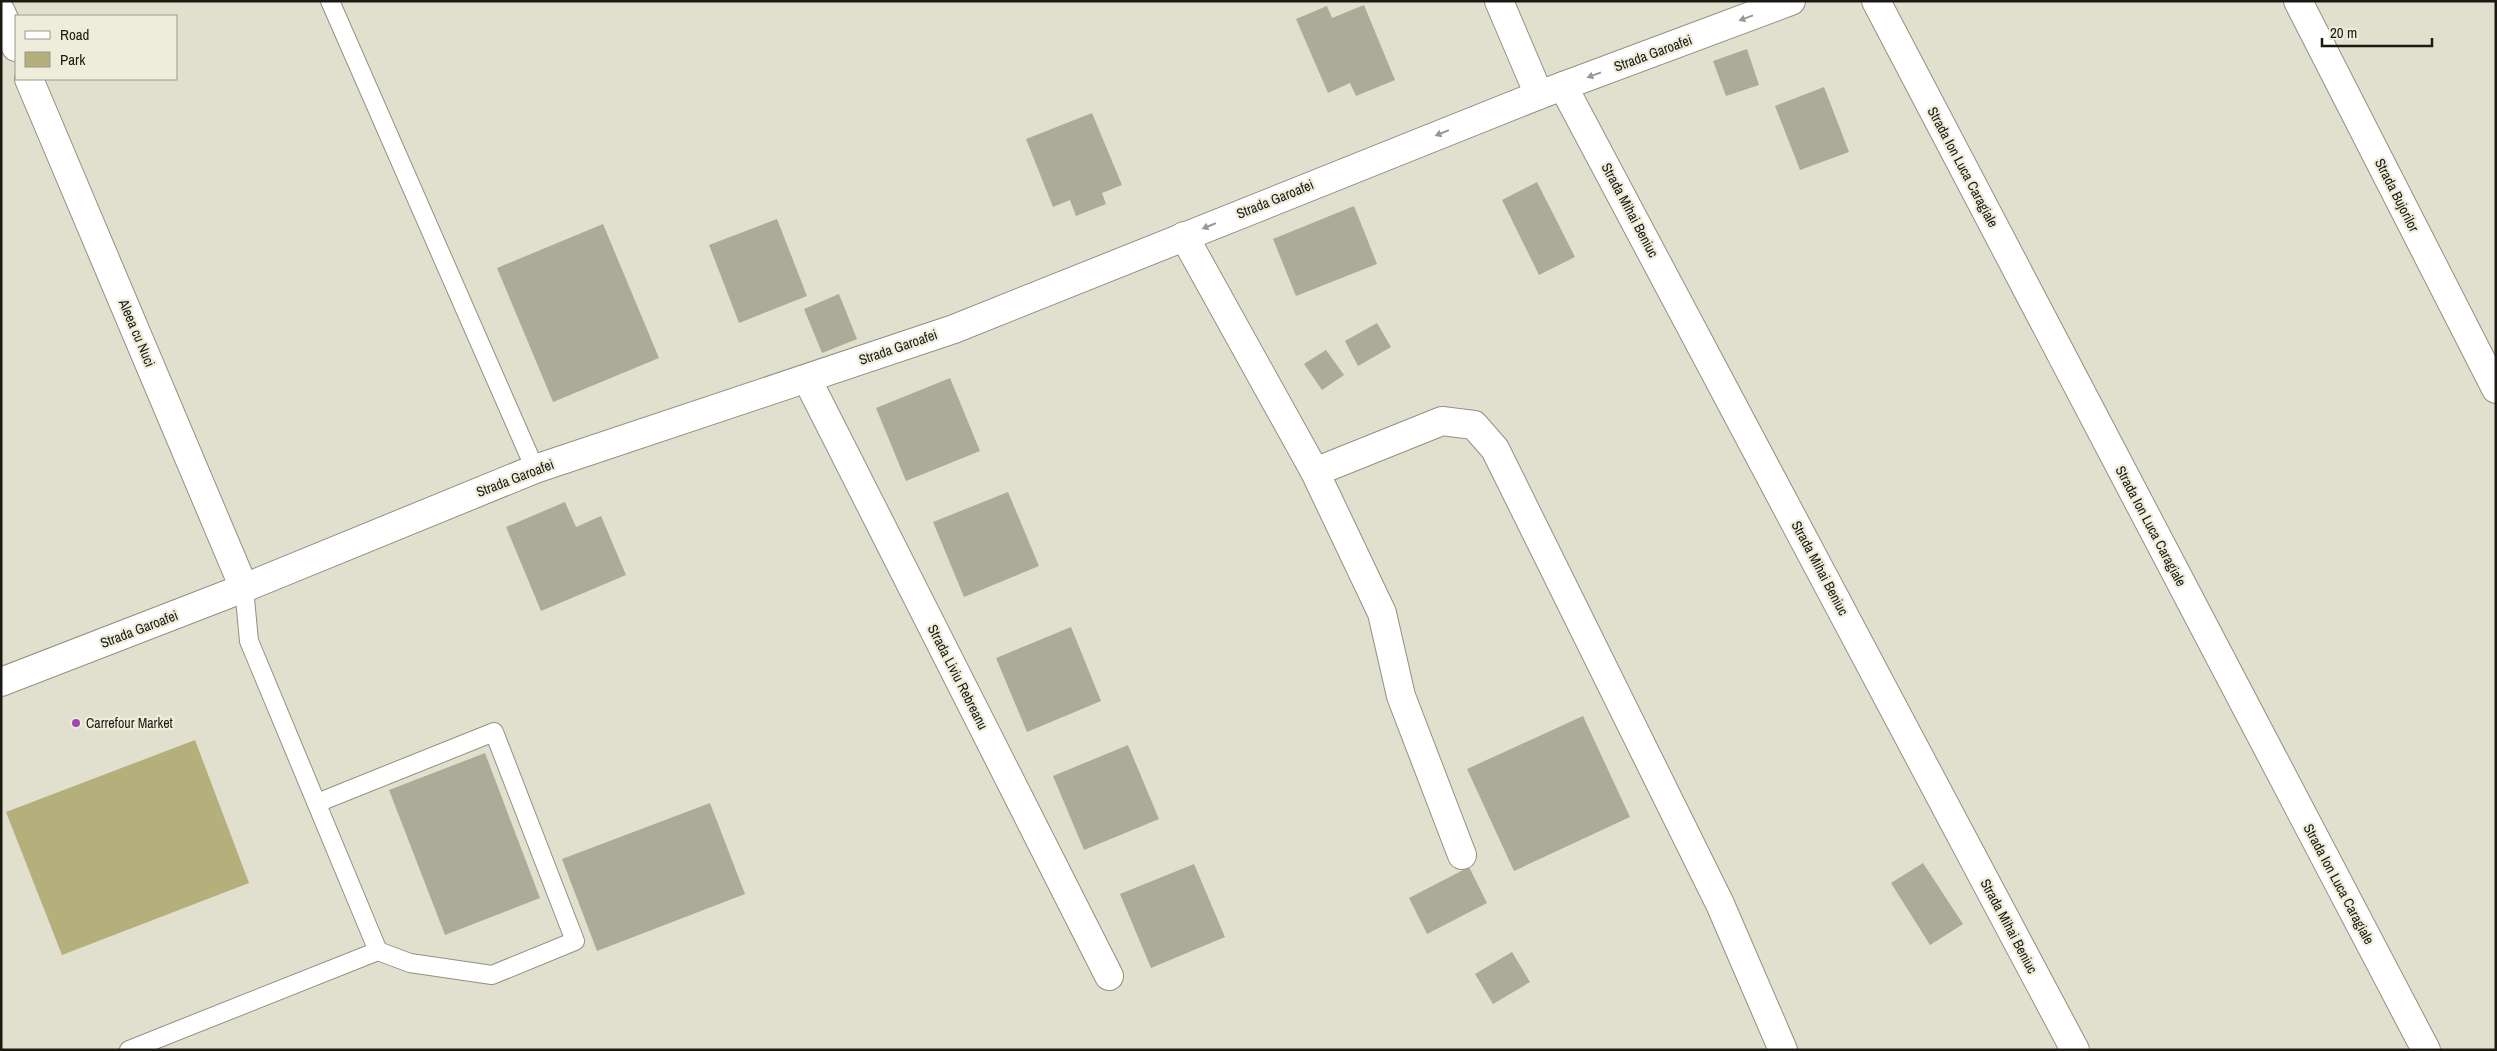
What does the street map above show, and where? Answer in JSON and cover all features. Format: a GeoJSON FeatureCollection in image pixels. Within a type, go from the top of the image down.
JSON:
{"type":"FeatureCollection","features":[{"type":"Feature","properties":{"kind":"street","name":"Strada Mihai Beniuc"},"geometry":{"type":"LineString","coordinates":[[1499,1],[1551,91],[2075,1050]]}},
{"type":"Feature","properties":{"kind":"street","name":"Strada Garoafei"},"geometry":{"type":"LineString","coordinates":[[1,682],[244,588],[535,469],[954,328],[1551,91],[1792,1]]}},
{"type":"Feature","properties":{"kind":"street","name":"Strada Ion Luca Caragiale"},"geometry":{"type":"LineString","coordinates":[[1876,1],[2426,1050]]}},
{"type":"Feature","properties":{"kind":"street","name":"Strada Bujorilor"},"geometry":{"type":"LineString","coordinates":[[2298,1],[2496,389]]}},
{"type":"Feature","properties":{"kind":"street"},"geometry":{"type":"LineString","coordinates":[[1,12],[15,45]]}},
{"type":"Feature","properties":{"kind":"street","name":"Aleea cu Nuci"},"geometry":{"type":"LineString","coordinates":[[30,80],[244,588]]}},
{"type":"Feature","properties":{"kind":"street"},"geometry":{"type":"LineString","coordinates":[[1184,236],[1315,472],[1382,613],[1401,696],[1462,854]]}},
{"type":"Feature","properties":{"kind":"street","name":"Strada Liviu Rebreanu"},"geometry":{"type":"LineString","coordinates":[[807,378],[1109,976]]}},
{"type":"Feature","properties":{"kind":"street"},"geometry":{"type":"LineString","coordinates":[[1315,472],[1442,422],[1474,424],[1495,449],[1720,904],[1783,1050]]}},
{"type":"Feature","properties":{"kind":"lane"},"geometry":{"type":"LineString","coordinates":[[330,1],[535,469]]}},
{"type":"Feature","properties":{"kind":"lane"},"geometry":{"type":"LineString","coordinates":[[244,588],[249,641],[378,951]]}},
{"type":"Feature","properties":{"kind":"lane"},"geometry":{"type":"LineString","coordinates":[[129,1050],[378,951],[410,963],[492,975],[575,941],[494,732],[317,803]]}},
{"type":"Feature","properties":{"kind":"green space"},"geometry":{"type":"Polygon","coordinates":[[[195,740],[249,883],[62,955],[6,812],[195,740]]]}},
{"type":"Feature","properties":{"kind":"building"},"geometry":{"type":"Polygon","coordinates":[[[1364,5],[1395,80],[1356,96],[1350,83],[1328,93],[1296,19],[1327,6],[1332,18],[1364,5]]]}},
{"type":"Feature","properties":{"kind":"building"},"geometry":{"type":"Polygon","coordinates":[[[1747,49],[1759,85],[1726,96],[1713,61],[1747,49]]]}},
{"type":"Feature","properties":{"kind":"building"},"geometry":{"type":"Polygon","coordinates":[[[1824,87],[1849,152],[1800,170],[1775,106],[1824,87]]]}},
{"type":"Feature","properties":{"kind":"building"},"geometry":{"type":"Polygon","coordinates":[[[1092,113],[1122,185],[1102,193],[1106,204],[1076,216],[1070,200],[1053,207],[1026,139],[1092,113]]]}},
{"type":"Feature","properties":{"kind":"building"},"geometry":{"type":"Polygon","coordinates":[[[1537,182],[1575,257],[1539,275],[1502,200],[1537,182]]]}},
{"type":"Feature","properties":{"kind":"building"},"geometry":{"type":"Polygon","coordinates":[[[1354,206],[1377,264],[1296,296],[1273,239],[1354,206]]]}},
{"type":"Feature","properties":{"kind":"building"},"geometry":{"type":"Polygon","coordinates":[[[777,219],[807,296],[739,323],[709,245],[777,219]]]}},
{"type":"Feature","properties":{"kind":"building"},"geometry":{"type":"Polygon","coordinates":[[[603,224],[659,358],[553,402],[497,268],[603,224]]]}},
{"type":"Feature","properties":{"kind":"building"},"geometry":{"type":"Polygon","coordinates":[[[839,294],[857,339],[822,353],[804,309],[839,294]]]}},
{"type":"Feature","properties":{"kind":"building"},"geometry":{"type":"Polygon","coordinates":[[[1377,323],[1391,347],[1358,366],[1345,341],[1377,323]]]}},
{"type":"Feature","properties":{"kind":"building"},"geometry":{"type":"Polygon","coordinates":[[[1326,350],[1344,375],[1322,390],[1304,364],[1326,350]]]}},
{"type":"Feature","properties":{"kind":"building"},"geometry":{"type":"Polygon","coordinates":[[[950,378],[980,451],[906,481],[876,408],[950,378]]]}},
{"type":"Feature","properties":{"kind":"building"},"geometry":{"type":"Polygon","coordinates":[[[1008,492],[1039,566],[964,597],[933,522],[1008,492]]]}},
{"type":"Feature","properties":{"kind":"building"},"geometry":{"type":"Polygon","coordinates":[[[565,502],[576,527],[601,516],[626,575],[541,611],[506,527],[565,502]]]}},
{"type":"Feature","properties":{"kind":"building"},"geometry":{"type":"Polygon","coordinates":[[[1071,627],[1101,701],[1027,732],[996,658],[1071,627]]]}},
{"type":"Feature","properties":{"kind":"building"},"geometry":{"type":"Polygon","coordinates":[[[1583,716],[1630,817],[1514,871],[1467,769],[1583,716]]]}},
{"type":"Feature","properties":{"kind":"building"},"geometry":{"type":"Polygon","coordinates":[[[1128,745],[1159,819],[1084,850],[1053,776],[1128,745]]]}},
{"type":"Feature","properties":{"kind":"building"},"geometry":{"type":"Polygon","coordinates":[[[485,753],[540,898],[445,935],[389,790],[485,753]]]}},
{"type":"Feature","properties":{"kind":"building"},"geometry":{"type":"Polygon","coordinates":[[[710,803],[745,894],[597,951],[562,859],[710,803]]]}},
{"type":"Feature","properties":{"kind":"building"},"geometry":{"type":"Polygon","coordinates":[[[1923,863],[1963,924],[1930,945],[1891,883],[1923,863]]]}},
{"type":"Feature","properties":{"kind":"building"},"geometry":{"type":"Polygon","coordinates":[[[1194,864],[1225,937],[1151,968],[1120,894],[1194,864]]]}},
{"type":"Feature","properties":{"kind":"building"},"geometry":{"type":"Polygon","coordinates":[[[1469,867],[1487,903],[1427,934],[1409,898],[1469,867]]]}},
{"type":"Feature","properties":{"kind":"building"},"geometry":{"type":"Polygon","coordinates":[[[1512,952],[1530,982],[1493,1004],[1475,974],[1512,952]]]}},
{"type":"Feature","properties":{"kind":"place","name":"Carrefour Market"},"geometry":{"type":"Point","coordinates":[76,723]}}]}
